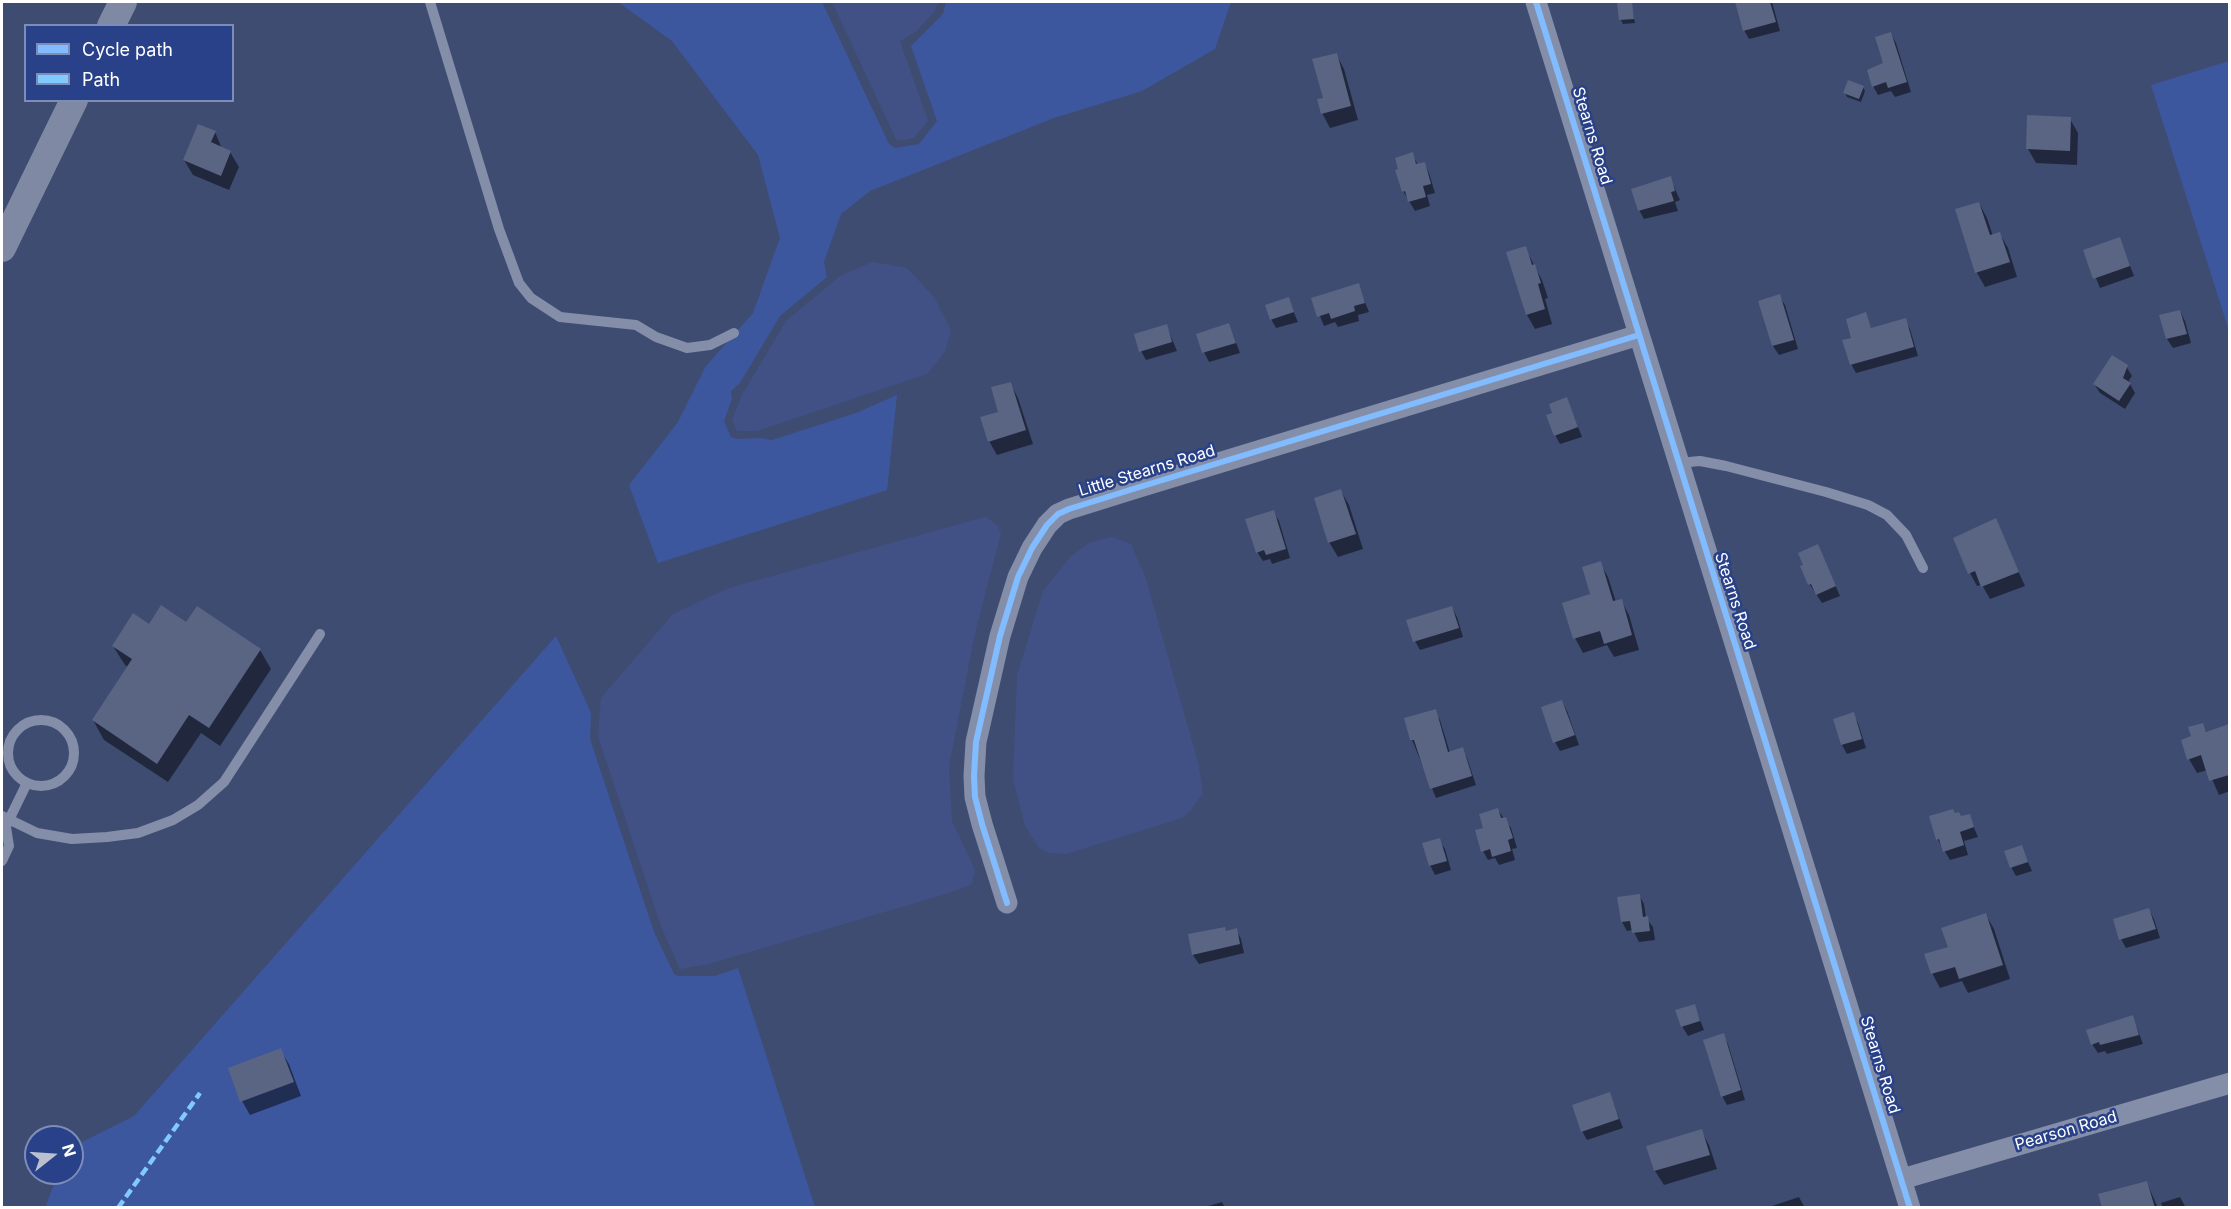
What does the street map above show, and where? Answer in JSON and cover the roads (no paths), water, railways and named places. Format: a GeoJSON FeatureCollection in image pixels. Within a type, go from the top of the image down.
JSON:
{"type":"FeatureCollection","features":[{"type":"Feature","properties":{"kind":"main road"},"geometry":{"type":"LineString","coordinates":[[112,24],[123,2]]}},
{"type":"Feature","properties":{"kind":"main road"},"geometry":{"type":"LineString","coordinates":[[2,249],[73,102]]}},
{"type":"Feature","properties":{"kind":"street","name":"Stearns Road"},"geometry":{"type":"LineString","coordinates":[[1536,2],[1910,1208]]}},
{"type":"Feature","properties":{"kind":"street","name":"Little Stearns Road"},"geometry":{"type":"LineString","coordinates":[[1007,903],[975,797],[976,742],[1000,636],[1018,577],[1032,548],[1047,525],[1058,514],[1133,489],[1639,335]]}},
{"type":"Feature","properties":{"kind":"street","name":"Pearson Road"},"geometry":{"type":"LineString","coordinates":[[1902,1179],[2229,1083]]}},
{"type":"Feature","properties":{"kind":"lane"},"geometry":{"type":"LineString","coordinates":[[430,2],[498,229],[519,283],[531,298],[560,317],[636,325],[656,337],[687,348],[710,345],[734,333]]}},
{"type":"Feature","properties":{"kind":"lane"},"geometry":{"type":"LineString","coordinates":[[1678,463],[1700,461],[1726,466],[1868,505],[1887,515],[1906,535],[1923,568]]}},
{"type":"Feature","properties":{"kind":"lane"},"geometry":{"type":"LineString","coordinates":[[4,823],[37,833],[72,839],[107,837],[138,832],[173,819],[198,805],[224,782],[320,634]]}},
{"type":"Feature","properties":{"kind":"lane"},"geometry":{"type":"LineString","coordinates":[[44,720],[55,723],[63,729],[73,747],[74,757],[70,767],[65,776],[57,782],[37,786],[27,783],[17,776],[11,767],[8,755],[9,744],[14,734],[22,726],[32,721],[44,720]]}},
{"type":"Feature","properties":{"kind":"lane"},"geometry":{"type":"LineString","coordinates":[[2,861],[9,846],[4,823],[27,783]]}}]}
